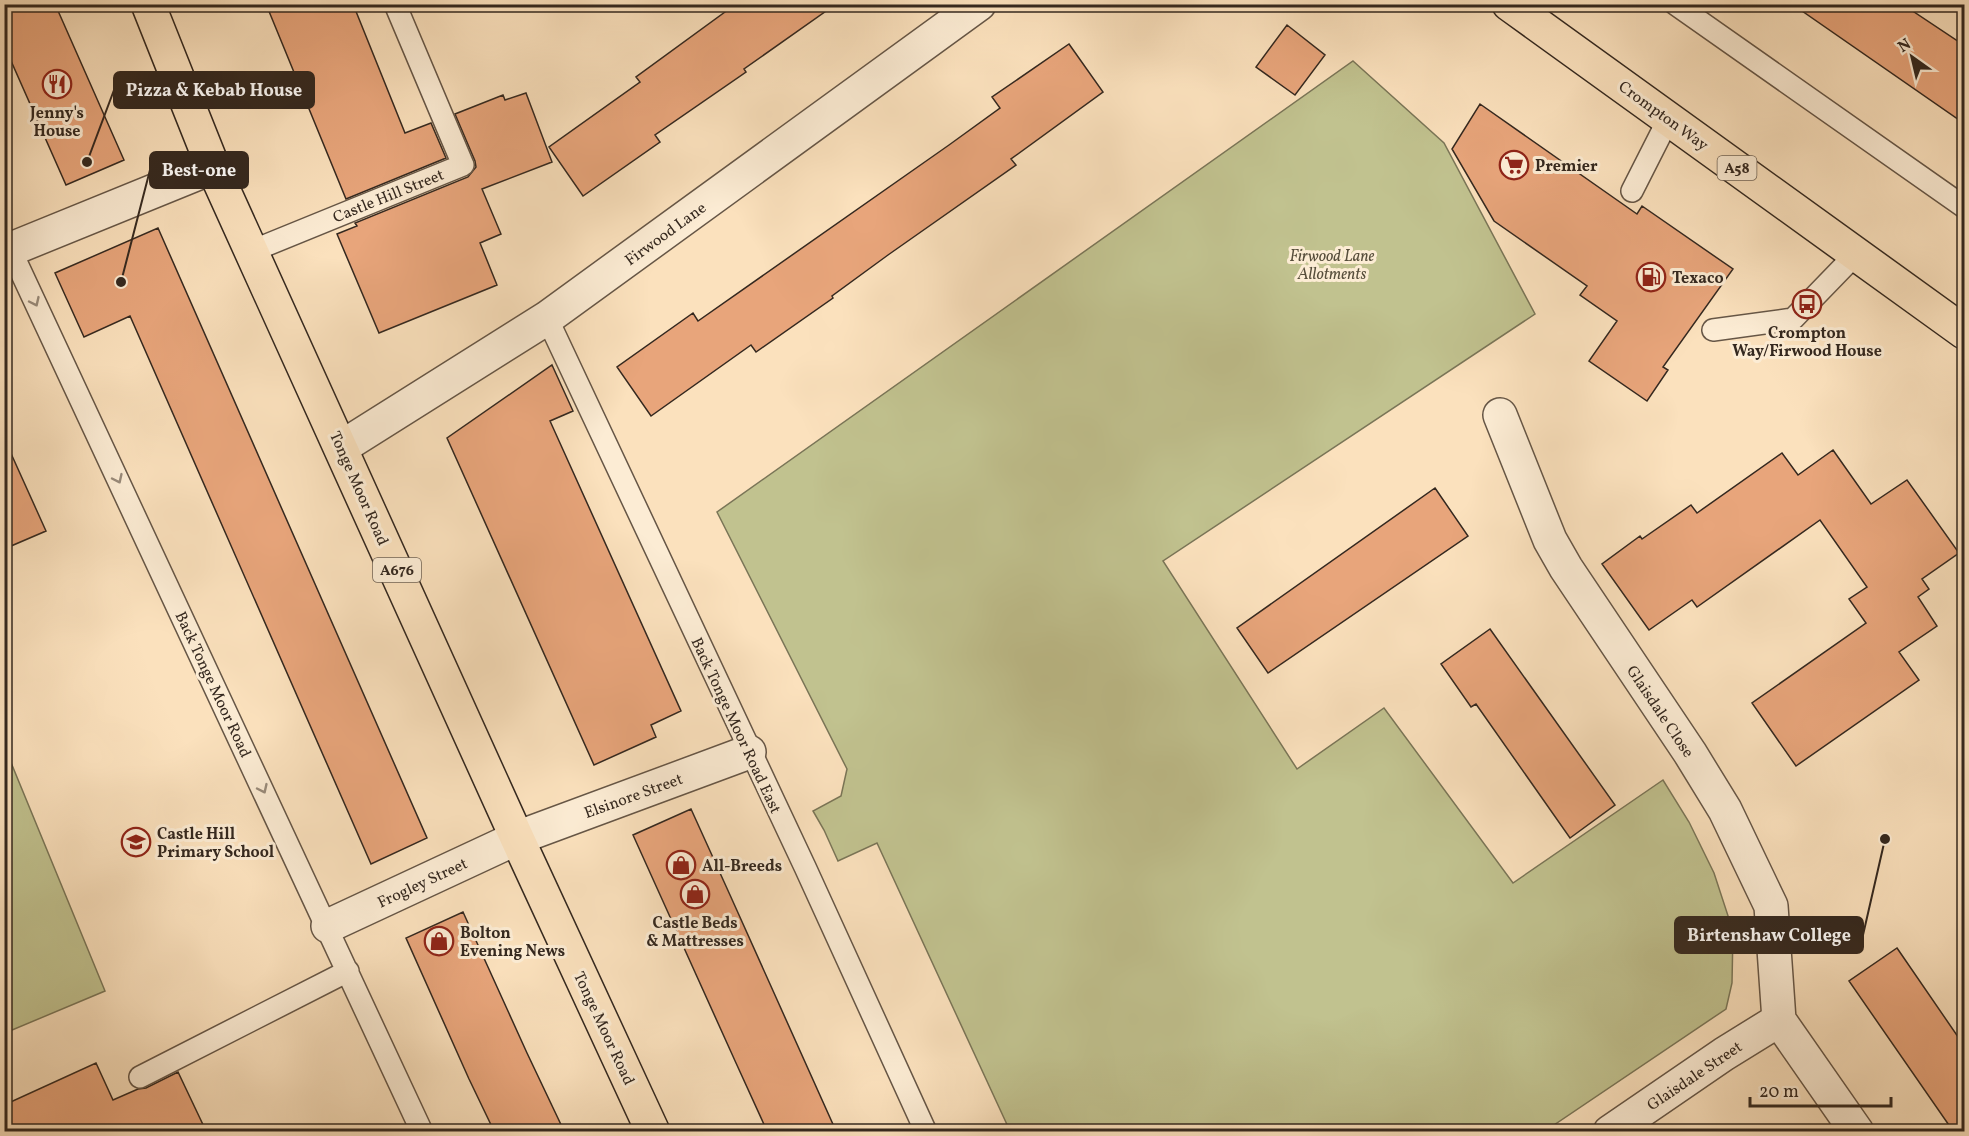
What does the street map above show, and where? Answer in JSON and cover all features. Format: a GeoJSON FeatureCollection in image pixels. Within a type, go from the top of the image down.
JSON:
{"type":"FeatureCollection","features":[{"type":"Feature","properties":{"kind":"main road","name":"Tonge Moor Road"},"geometry":{"type":"LineString","coordinates":[[148,4],[213,167],[653,1131]]}},
{"type":"Feature","properties":{"kind":"main road","name":"Crompton Way"},"geometry":{"type":"LineString","coordinates":[[1509,4],[1965,332]]}},
{"type":"Feature","properties":{"kind":"street","name":"Firwood Lane"},"geometry":{"type":"LineString","coordinates":[[342,447],[547,318],[978,4]]}},
{"type":"Feature","properties":{"kind":"street"},"geometry":{"type":"LineString","coordinates":[[6,246],[213,167]]}},
{"type":"Feature","properties":{"kind":"street","name":"Glaisdale Close"},"geometry":{"type":"LineString","coordinates":[[1500,416],[1550,540],[1719,801],[1770,906],[1779,1020]]}},
{"type":"Feature","properties":{"kind":"street","name":"Elsinore Street"},"geometry":{"type":"LineString","coordinates":[[517,837],[749,752]]}},
{"type":"Feature","properties":{"kind":"street","name":"Frogley Street"},"geometry":{"type":"LineString","coordinates":[[328,926],[517,837]]}},
{"type":"Feature","properties":{"kind":"street"},"geometry":{"type":"LineString","coordinates":[[1779,1020],[1857,1131]]}},
{"type":"Feature","properties":{"kind":"street","name":"Glaisdale Street"},"geometry":{"type":"LineString","coordinates":[[1610,1131],[1779,1020]]}},
{"type":"Feature","properties":{"kind":"lane","name":"Castle Hill Street"},"geometry":{"type":"LineString","coordinates":[[252,251],[463,165],[395,4]]}},
{"type":"Feature","properties":{"kind":"lane"},"geometry":{"type":"LineString","coordinates":[[1675,4],[1965,207]]}},
{"type":"Feature","properties":{"kind":"lane"},"geometry":{"type":"LineString","coordinates":[[1632,191],[1669,118]]}},
{"type":"Feature","properties":{"kind":"lane","name":"Back Tonge Moor Road"},"geometry":{"type":"LineString","coordinates":[[6,246],[328,926],[422,1131]]}},
{"type":"Feature","properties":{"kind":"lane"},"geometry":{"type":"LineString","coordinates":[[1713,330],[1793,319],[1856,254]]}},
{"type":"Feature","properties":{"kind":"lane","name":"Back Tonge Moor Road East"},"geometry":{"type":"LineString","coordinates":[[547,318],[805,867],[926,1131]]}},
{"type":"Feature","properties":{"kind":"lane"},"geometry":{"type":"LineString","coordinates":[[140,1077],[348,971]]}},
{"type":"Feature","properties":{"kind":"green space","name":"Firwood Lane Allotments"},"geometry":{"type":"Polygon","coordinates":[[[1353,61],[1444,143],[1535,314],[1163,561],[1297,769],[1384,708],[1513,883],[1663,780],[1689,822],[1714,873],[1733,931],[1732,983],[1726,1009],[1545,1131],[1010,1131],[877,843],[838,861],[813,811],[841,796],[847,769],[717,512],[1353,61]]]}},
{"type":"Feature","properties":{"kind":"green space"},"geometry":{"type":"Polygon","coordinates":[[[5,748],[105,991],[4,1033],[5,748]]]}},
{"type":"Feature","properties":{"kind":"building"},"geometry":{"type":"Polygon","coordinates":[[[4,4],[55,4],[124,160],[66,185],[4,45],[4,4]]]}},
{"type":"Feature","properties":{"kind":"building"},"geometry":{"type":"Polygon","coordinates":[[[266,4],[353,4],[405,133],[431,123],[446,158],[346,199],[266,4]]]}},
{"type":"Feature","properties":{"kind":"building"},"geometry":{"type":"Polygon","coordinates":[[[736,4],[836,4],[744,69],[746,72],[655,135],[660,142],[583,196],[549,147],[640,82],[636,77],[736,4]]]}},
{"type":"Feature","properties":{"kind":"building"},"geometry":{"type":"Polygon","coordinates":[[[1792,4],[1902,4],[1965,46],[1965,124],[1792,4]]]}},
{"type":"Feature","properties":{"kind":"building"},"geometry":{"type":"Polygon","coordinates":[[[1287,25],[1325,55],[1295,95],[1256,67],[1287,25]]]}},
{"type":"Feature","properties":{"kind":"building"},"geometry":{"type":"Polygon","coordinates":[[[1069,44],[1103,92],[1011,159],[1016,165],[888,255],[832,296],[833,298],[756,352],[751,345],[651,416],[617,367],[693,313],[698,321],[949,145],[1000,108],[992,97],[1069,44]]]}},
{"type":"Feature","properties":{"kind":"building"},"geometry":{"type":"Polygon","coordinates":[[[526,93],[552,162],[482,189],[501,234],[480,243],[497,285],[379,333],[337,234],[357,226],[355,223],[468,177],[476,167],[475,161],[455,114],[503,95],[505,100],[526,93]]]}},
{"type":"Feature","properties":{"kind":"building"},"geometry":{"type":"Polygon","coordinates":[[[1480,104],[1637,214],[1642,206],[1733,269],[1663,367],[1668,370],[1647,401],[1589,361],[1617,321],[1580,295],[1587,286],[1494,221],[1452,149],[1480,104]]]}},
{"type":"Feature","properties":{"kind":"building"},"geometry":{"type":"Polygon","coordinates":[[[158,228],[427,838],[371,864],[130,316],[84,337],[55,273],[158,228]]]}},
{"type":"Feature","properties":{"kind":"building"},"geometry":{"type":"Polygon","coordinates":[[[552,365],[573,411],[550,421],[681,711],[651,725],[656,737],[594,765],[447,438],[552,365]]]}},
{"type":"Feature","properties":{"kind":"building"},"geometry":{"type":"Polygon","coordinates":[[[4,438],[46,531],[4,549],[4,438]]]}},
{"type":"Feature","properties":{"kind":"building"},"geometry":{"type":"Polygon","coordinates":[[[1833,450],[1871,504],[1907,480],[1959,553],[1922,579],[1929,589],[1918,597],[1937,626],[1899,652],[1919,680],[1796,766],[1752,703],[1866,623],[1849,599],[1867,587],[1820,520],[1697,607],[1692,600],[1649,630],[1602,564],[1640,536],[1642,539],[1691,505],[1697,513],[1782,453],[1798,475],[1833,450]]]}},
{"type":"Feature","properties":{"kind":"building"},"geometry":{"type":"Polygon","coordinates":[[[1435,488],[1468,536],[1268,673],[1237,628],[1435,488]]]}},
{"type":"Feature","properties":{"kind":"building"},"geometry":{"type":"Polygon","coordinates":[[[1490,629],[1615,805],[1570,838],[1476,704],[1471,707],[1441,664],[1490,629]]]}},
{"type":"Feature","properties":{"kind":"building"},"geometry":{"type":"Polygon","coordinates":[[[691,809],[836,1131],[767,1131],[633,835],[691,809]]]}},
{"type":"Feature","properties":{"kind":"building"},"geometry":{"type":"Polygon","coordinates":[[[463,912],[564,1131],[494,1131],[469,1079],[406,938],[463,912]]]}},
{"type":"Feature","properties":{"kind":"building"},"geometry":{"type":"Polygon","coordinates":[[[1897,948],[1965,1047],[1965,1131],[1953,1131],[1849,981],[1897,948]]]}},
{"type":"Feature","properties":{"kind":"building"},"geometry":{"type":"Polygon","coordinates":[[[96,1063],[113,1100],[146,1088],[178,1072],[206,1131],[4,1131],[4,1105],[96,1063]]]}},
{"type":"Feature","properties":{"kind":"place","name":"Jenny's House"},"geometry":{"type":"Point","coordinates":[57,84]}},
{"type":"Feature","properties":{"kind":"place","name":"Pizza & Kebab House"},"geometry":{"type":"Point","coordinates":[87,162]}},
{"type":"Feature","properties":{"kind":"place","name":"Premier"},"geometry":{"type":"Point","coordinates":[1514,165]}},
{"type":"Feature","properties":{"kind":"place","name":"Texaco"},"geometry":{"type":"Point","coordinates":[1651,277]}},
{"type":"Feature","properties":{"kind":"place","name":"Best-one"},"geometry":{"type":"Point","coordinates":[121,282]}},
{"type":"Feature","properties":{"kind":"place","name":"Crompton Way/Firwood House"},"geometry":{"type":"Point","coordinates":[1807,304]}},
{"type":"Feature","properties":{"kind":"place","name":"Birtenshaw College"},"geometry":{"type":"Point","coordinates":[1885,839]}},
{"type":"Feature","properties":{"kind":"place","name":"Castle Hill Primary School"},"geometry":{"type":"Point","coordinates":[136,842]}},
{"type":"Feature","properties":{"kind":"place","name":"All-Breeds"},"geometry":{"type":"Point","coordinates":[681,865]}},
{"type":"Feature","properties":{"kind":"place","name":"Castle Beds & Mattresses"},"geometry":{"type":"Point","coordinates":[695,894]}},
{"type":"Feature","properties":{"kind":"place","name":"Bolton Evening News"},"geometry":{"type":"Point","coordinates":[439,941]}}]}
